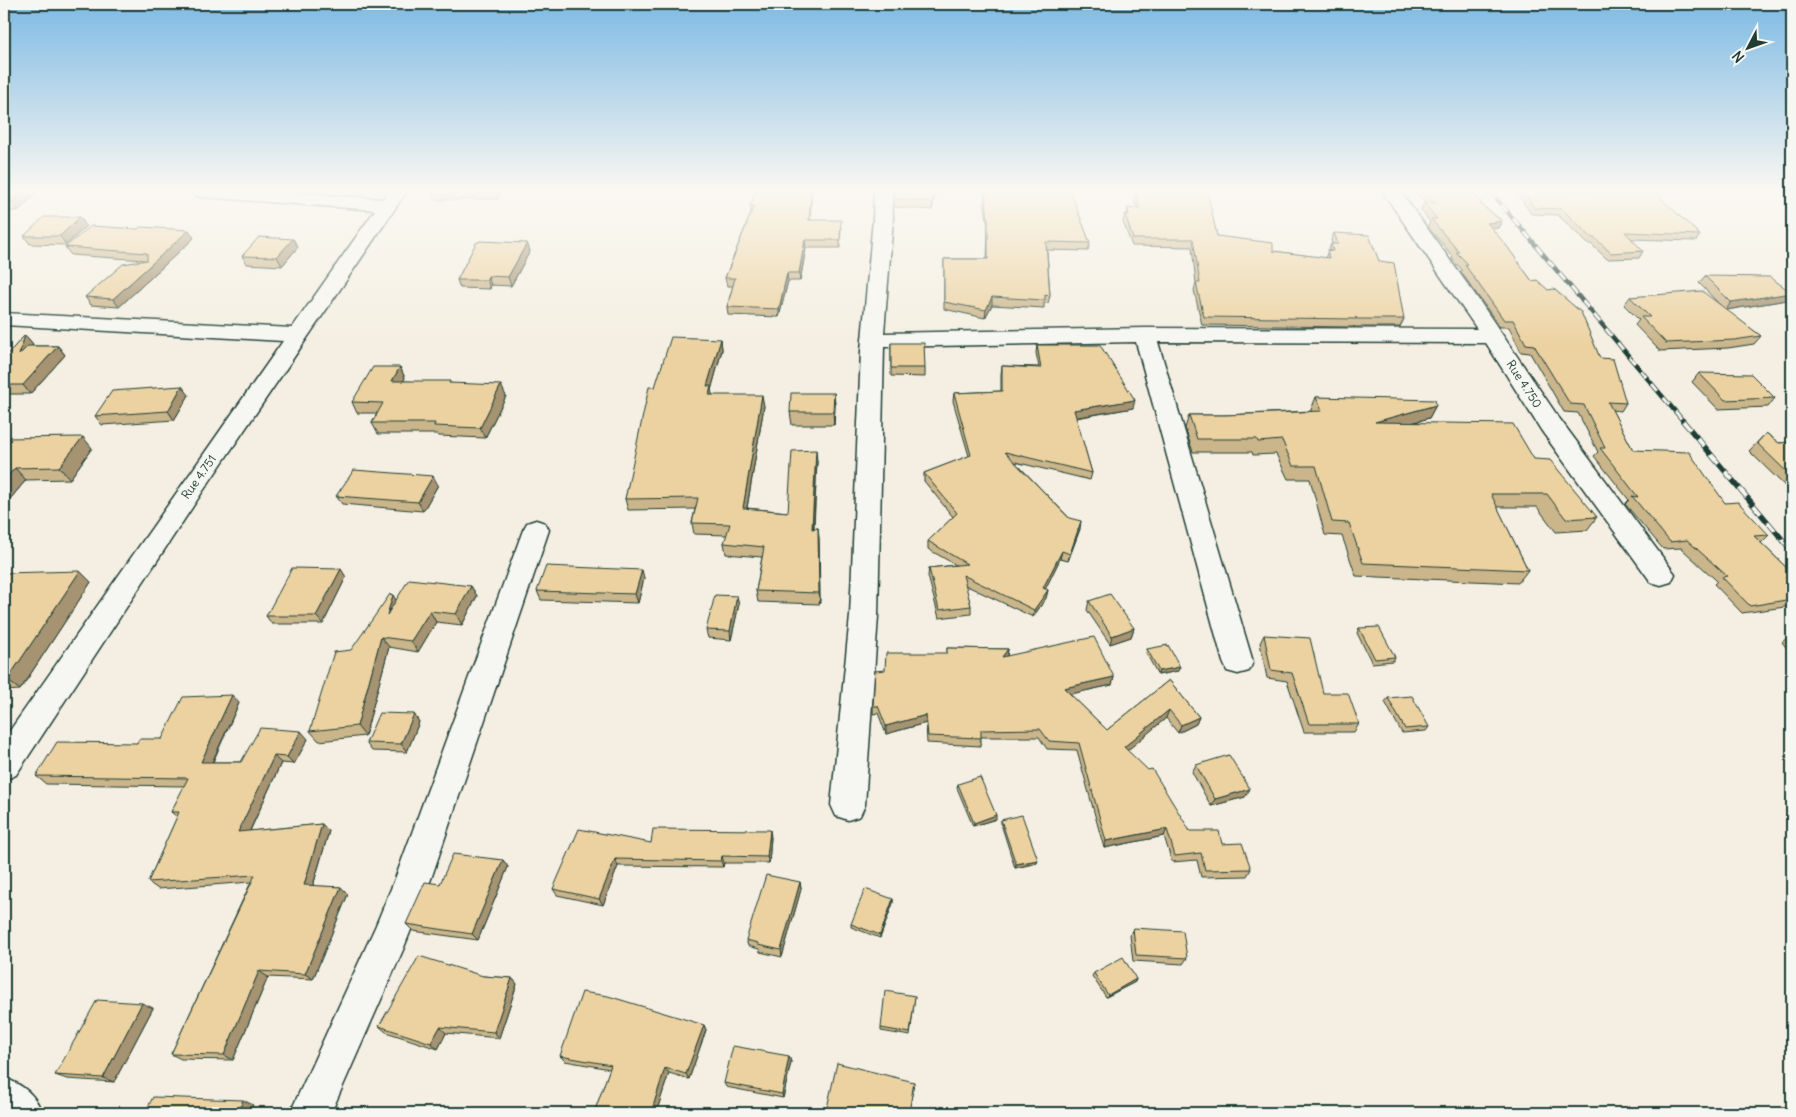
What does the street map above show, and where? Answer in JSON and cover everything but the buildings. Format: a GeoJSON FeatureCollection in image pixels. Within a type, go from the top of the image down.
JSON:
{"type":"FeatureCollection","features":[{"type":"Feature","properties":{"kind":"street","name":"Rue 4.751"},"geometry":{"type":"LineString","coordinates":[[4,765],[362,243]]}},
{"type":"Feature","properties":{"kind":"street"},"geometry":{"type":"LineString","coordinates":[[848,805],[864,616],[873,340],[881,243]]}},
{"type":"Feature","properties":{"kind":"street","name":"Rue 4.750"},"geometry":{"type":"LineString","coordinates":[[1428,243],[1493,336],[1550,424],[1661,574]]}},
{"type":"Feature","properties":{"kind":"street"},"geometry":{"type":"LineString","coordinates":[[4,319],[298,335]]}},
{"type":"Feature","properties":{"kind":"street"},"geometry":{"type":"LineString","coordinates":[[873,340],[1145,335],[1493,336]]}},
{"type":"Feature","properties":{"kind":"street"},"geometry":{"type":"LineString","coordinates":[[1145,335],[1238,662]]}},
{"type":"Feature","properties":{"kind":"street"},"geometry":{"type":"LineString","coordinates":[[310,1113],[390,937],[413,879],[536,530]]}},
{"type":"Feature","properties":{"kind":"street"},"geometry":{"type":"LineString","coordinates":[[4,1098],[22,1113]]}},
{"type":"Feature","properties":{"kind":"railway"},"geometry":{"type":"LineString","coordinates":[[1534,243],[1684,422]]}},
{"type":"Feature","properties":{"kind":"railway"},"geometry":{"type":"LineString","coordinates":[[1683,421],[1792,551]]}}]}
